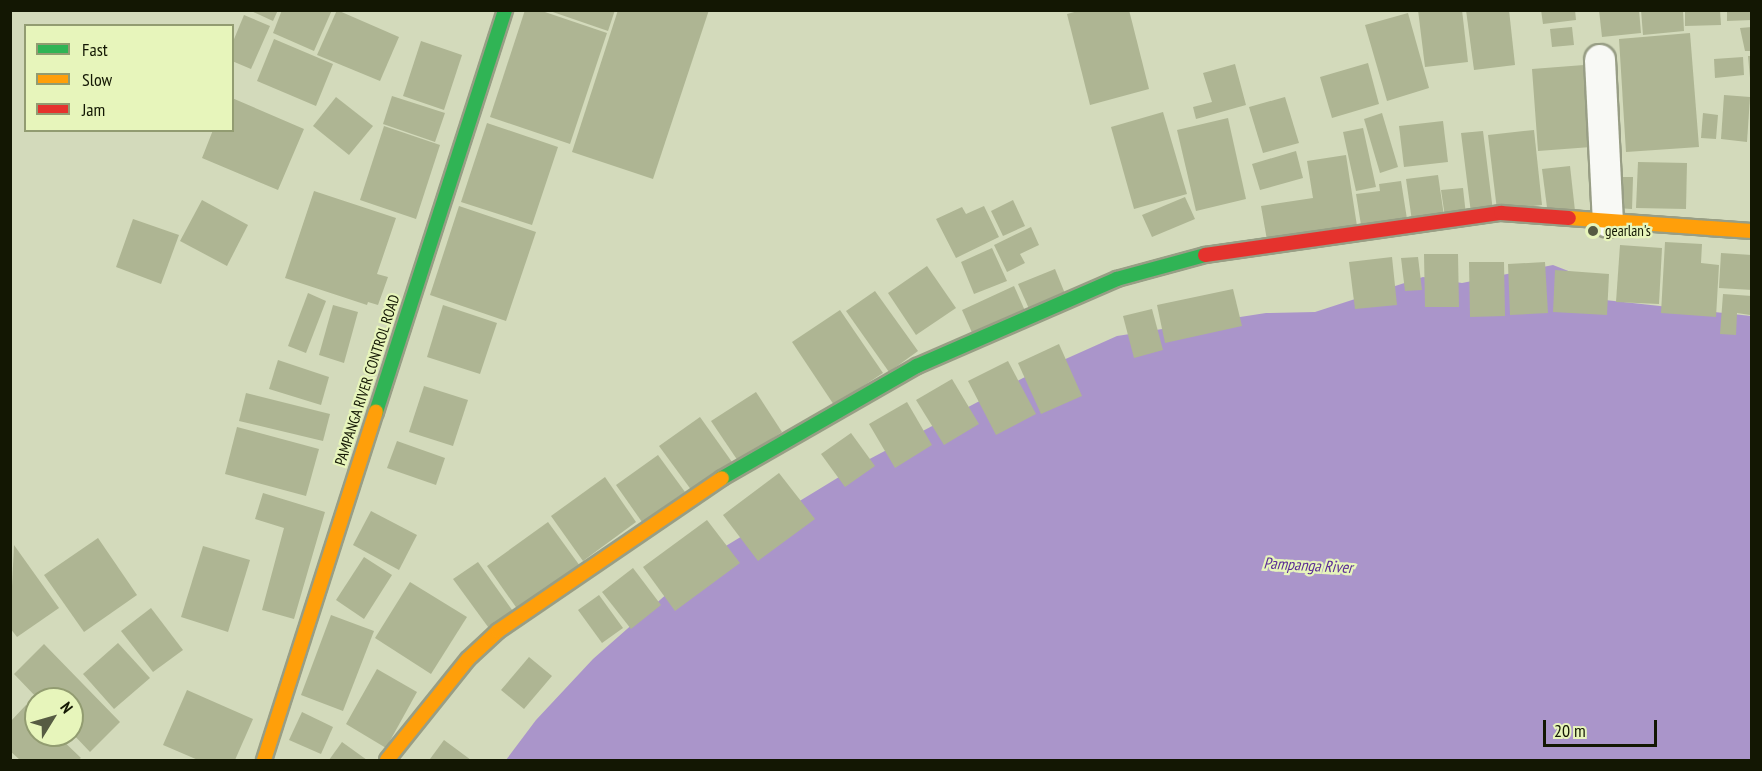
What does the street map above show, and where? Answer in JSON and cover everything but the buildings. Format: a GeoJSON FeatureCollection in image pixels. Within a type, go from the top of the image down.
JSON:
{"type":"FeatureCollection","features":[{"type":"Feature","properties":{"kind":"main road","name":"PAMPANGA RIVER CONTROL ROAD"},"geometry":{"type":"LineString","coordinates":[[264,760],[505,10]]}},
{"type":"Feature","properties":{"kind":"main road"},"geometry":{"type":"LineString","coordinates":[[387,760],[468,659],[498,632],[678,506],[856,399],[917,366],[1117,279],[1198,256],[1334,234],[1501,213],[1752,231]]}},
{"type":"Feature","properties":{"kind":"street"},"geometry":{"type":"LineString","coordinates":[[1600,60],[1608,222]]}},
{"type":"Feature","properties":{"kind":"water","name":"Pampanga River"},"geometry":{"type":"Polygon","coordinates":[[[1553,265],[1571,272],[1605,300],[1751,316],[1751,760],[506,760],[536,720],[593,659],[711,555],[862,463],[1023,378],[1117,336],[1266,313],[1315,312],[1423,277],[1462,283],[1553,265]]]}},
{"type":"Feature","properties":{"kind":"traffic: fast"},"geometry":{"type":"LineString","coordinates":[[376,412],[505,10]]}},
{"type":"Feature","properties":{"kind":"traffic: fast"},"geometry":{"type":"LineString","coordinates":[[722,478],[917,366],[1117,279],[1205,255]]}},
{"type":"Feature","properties":{"kind":"traffic: slow"},"geometry":{"type":"LineString","coordinates":[[1569,218],[1752,231]]}},
{"type":"Feature","properties":{"kind":"traffic: slow"},"geometry":{"type":"LineString","coordinates":[[264,760],[376,412]]}},
{"type":"Feature","properties":{"kind":"traffic: slow"},"geometry":{"type":"LineString","coordinates":[[387,760],[468,659],[498,631],[722,478]]}},
{"type":"Feature","properties":{"kind":"traffic: jam"},"geometry":{"type":"LineString","coordinates":[[1205,255],[1501,213],[1569,218]]}},
{"type":"Feature","properties":{"kind":"place","name":"gearlan's"},"geometry":{"type":"Point","coordinates":[1593,231]}}]}
